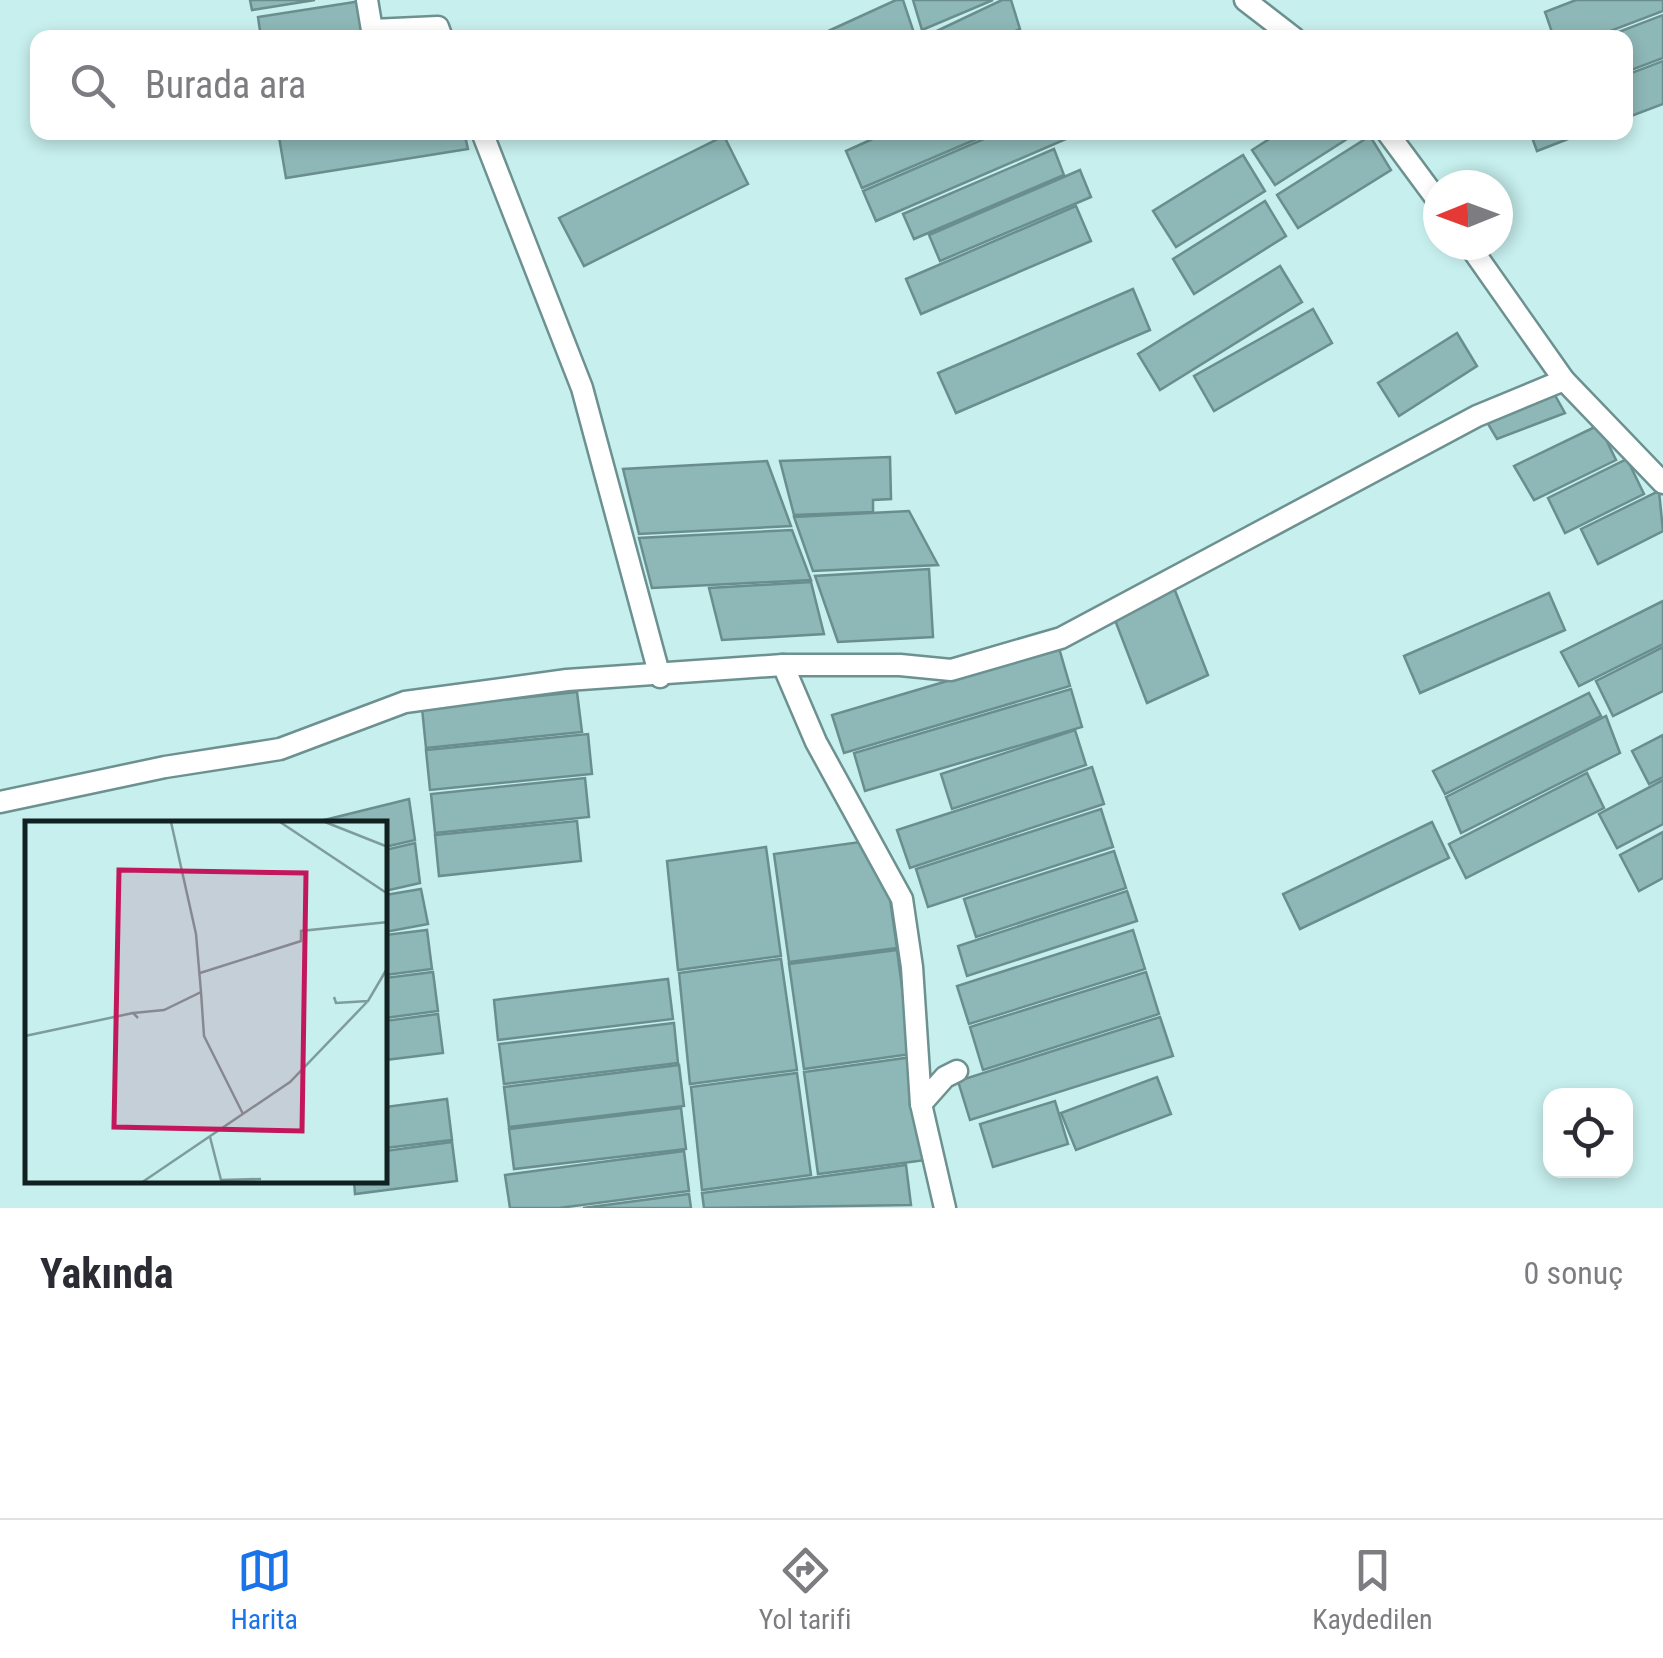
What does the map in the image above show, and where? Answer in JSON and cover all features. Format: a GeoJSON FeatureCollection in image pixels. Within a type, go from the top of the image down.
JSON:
{"type":"FeatureCollection","features":[{"type":"Feature","properties":{"kind":"street"},"geometry":{"type":"LineString","coordinates":[[367,0],[372,30],[438,27],[439,30]]}},
{"type":"Feature","properties":{"kind":"street"},"geometry":{"type":"LineString","coordinates":[[1245,0],[1284,30]]}},
{"type":"Feature","properties":{"kind":"street"},"geometry":{"type":"LineString","coordinates":[[485,140],[582,388],[660,677]]}},
{"type":"Feature","properties":{"kind":"street"},"geometry":{"type":"LineString","coordinates":[[1393,140],[1423,181]]}},
{"type":"Feature","properties":{"kind":"street"},"geometry":{"type":"LineString","coordinates":[[1480,260],[1564,380],[1663,483]]}},
{"type":"Feature","properties":{"kind":"street"},"geometry":{"type":"LineString","coordinates":[[0,802],[280,749],[405,702],[567,680],[660,677],[782,665],[900,664],[950,670],[1061,638],[1477,416],[1564,380]]}},
{"type":"Feature","properties":{"kind":"street"},"geometry":{"type":"LineString","coordinates":[[782,665],[816,742],[902,899],[912,966],[921,1104],[945,1208]]}},
{"type":"Feature","properties":{"kind":"street"},"geometry":{"type":"LineString","coordinates":[[921,1104],[945,1077],[956,1071]]}},
{"type":"Feature","properties":{"kind":"building"},"geometry":{"type":"Polygon","coordinates":[[[250,0],[315,0],[252,10],[250,0]]]}},
{"type":"Feature","properties":{"kind":"building"},"geometry":{"type":"Polygon","coordinates":[[[903,0],[913,30],[830,30],[903,0]]]}},
{"type":"Feature","properties":{"kind":"building"},"geometry":{"type":"Polygon","coordinates":[[[913,0],[993,0],[922,30],[913,0]]]}},
{"type":"Feature","properties":{"kind":"building"},"geometry":{"type":"Polygon","coordinates":[[[1002,0],[1011,0],[1020,29],[1018,30],[939,30],[1002,0]]]}},
{"type":"Feature","properties":{"kind":"building"},"geometry":{"type":"Polygon","coordinates":[[[1576,0],[1663,0],[1663,11],[1613,30],[1551,30],[1545,12],[1576,0]]]}},
{"type":"Feature","properties":{"kind":"building"},"geometry":{"type":"Polygon","coordinates":[[[361,1],[366,30],[260,30],[258,17],[361,1]]]}},
{"type":"Feature","properties":{"kind":"building"},"geometry":{"type":"Polygon","coordinates":[[[1663,15],[1663,58],[1633,69],[1633,30],[1624,30],[1663,15]]]}},
{"type":"Feature","properties":{"kind":"building"},"geometry":{"type":"Polygon","coordinates":[[[1663,61],[1663,104],[1633,115],[1633,72],[1663,61]]]}},
{"type":"Feature","properties":{"kind":"building"},"geometry":{"type":"Polygon","coordinates":[[[280,140],[466,140],[468,149],[286,178],[280,140]]]}},
{"type":"Feature","properties":{"kind":"building"},"geometry":{"type":"Polygon","coordinates":[[[716,140],[726,140],[748,184],[584,266],[559,218],[716,140]]]}},
{"type":"Feature","properties":{"kind":"building"},"geometry":{"type":"Polygon","coordinates":[[[870,140],[974,140],[862,188],[846,151],[870,140]]]}},
{"type":"Feature","properties":{"kind":"building"},"geometry":{"type":"Polygon","coordinates":[[[981,140],[1063,140],[876,221],[863,191],[981,140]]]}},
{"type":"Feature","properties":{"kind":"building"},"geometry":{"type":"Polygon","coordinates":[[[1268,140],[1345,140],[1275,185],[1252,150],[1268,140]]]}},
{"type":"Feature","properties":{"kind":"building"},"geometry":{"type":"Polygon","coordinates":[[[1364,140],[1372,140],[1391,170],[1298,228],[1277,195],[1364,140]]]}},
{"type":"Feature","properties":{"kind":"building"},"geometry":{"type":"Polygon","coordinates":[[[1533,140],[1565,140],[1537,151],[1533,140]]]}},
{"type":"Feature","properties":{"kind":"building"},"geometry":{"type":"Polygon","coordinates":[[[1054,149],[1064,175],[914,239],[903,214],[1054,149]]]}},
{"type":"Feature","properties":{"kind":"building"},"geometry":{"type":"Polygon","coordinates":[[[1243,155],[1265,191],[1176,247],[1153,211],[1243,155]]]}},
{"type":"Feature","properties":{"kind":"building"},"geometry":{"type":"Polygon","coordinates":[[[1080,170],[1091,197],[940,261],[929,235],[1080,170]]]}},
{"type":"Feature","properties":{"kind":"building"},"geometry":{"type":"Polygon","coordinates":[[[1265,201],[1286,236],[1194,294],[1173,259],[1265,201]]]}},
{"type":"Feature","properties":{"kind":"building"},"geometry":{"type":"Polygon","coordinates":[[[1076,206],[1091,241],[921,314],[906,279],[1076,206]]]}},
{"type":"Feature","properties":{"kind":"building"},"geometry":{"type":"Polygon","coordinates":[[[1280,266],[1302,302],[1160,390],[1138,354],[1280,266]]]}},
{"type":"Feature","properties":{"kind":"building"},"geometry":{"type":"Polygon","coordinates":[[[1133,289],[1150,330],[956,413],[938,373],[1133,289]]]}},
{"type":"Feature","properties":{"kind":"building"},"geometry":{"type":"Polygon","coordinates":[[[1313,309],[1332,343],[1214,411],[1194,376],[1313,309]]]}},
{"type":"Feature","properties":{"kind":"building"},"geometry":{"type":"Polygon","coordinates":[[[1457,333],[1477,366],[1399,416],[1378,383],[1457,333]]]}},
{"type":"Feature","properties":{"kind":"building"},"geometry":{"type":"Polygon","coordinates":[[[1552,390],[1565,413],[1497,439],[1484,417],[1552,390]]]}},
{"type":"Feature","properties":{"kind":"building"},"geometry":{"type":"Polygon","coordinates":[[[1599,425],[1616,460],[1534,500],[1514,466],[1599,425]]]}},
{"type":"Feature","properties":{"kind":"building"},"geometry":{"type":"Polygon","coordinates":[[[890,457],[891,499],[873,500],[873,512],[794,515],[780,461],[890,457]]]}},
{"type":"Feature","properties":{"kind":"building"},"geometry":{"type":"Polygon","coordinates":[[[1627,459],[1644,494],[1565,533],[1548,498],[1627,459]]]}},
{"type":"Feature","properties":{"kind":"building"},"geometry":{"type":"Polygon","coordinates":[[[767,461],[791,526],[639,534],[623,469],[767,461]]]}},
{"type":"Feature","properties":{"kind":"building"},"geometry":{"type":"Polygon","coordinates":[[[1659,491],[1663,531],[1598,564],[1581,529],[1659,491]]]}},
{"type":"Feature","properties":{"kind":"building"},"geometry":{"type":"Polygon","coordinates":[[[909,511],[938,565],[813,571],[794,517],[909,511]]]}},
{"type":"Feature","properties":{"kind":"building"},"geometry":{"type":"Polygon","coordinates":[[[792,530],[811,580],[652,588],[639,538],[792,530]]]}},
{"type":"Feature","properties":{"kind":"building"},"geometry":{"type":"Polygon","coordinates":[[[929,569],[933,637],[838,642],[815,576],[929,569]]]}},
{"type":"Feature","properties":{"kind":"building"},"geometry":{"type":"Polygon","coordinates":[[[811,582],[824,634],[722,640],[709,588],[811,582]]]}},
{"type":"Feature","properties":{"kind":"building"},"geometry":{"type":"Polygon","coordinates":[[[1174,588],[1208,675],[1147,703],[1113,615],[1174,588]]]}},
{"type":"Feature","properties":{"kind":"building"},"geometry":{"type":"Polygon","coordinates":[[[1549,593],[1565,630],[1420,693],[1404,656],[1549,593]]]}},
{"type":"Feature","properties":{"kind":"building"},"geometry":{"type":"Polygon","coordinates":[[[1663,601],[1663,644],[1579,686],[1561,652],[1663,601]]]}},
{"type":"Feature","properties":{"kind":"building"},"geometry":{"type":"Polygon","coordinates":[[[1663,647],[1663,691],[1613,716],[1596,681],[1663,647]]]}},
{"type":"Feature","properties":{"kind":"building"},"geometry":{"type":"Polygon","coordinates":[[[1059,648],[1070,686],[844,753],[832,715],[1059,648]]]}},
{"type":"Feature","properties":{"kind":"building"},"geometry":{"type":"Polygon","coordinates":[[[1071,689],[1082,727],[865,791],[854,753],[1071,689]]]}},
{"type":"Feature","properties":{"kind":"building"},"geometry":{"type":"Polygon","coordinates":[[[577,692],[582,732],[426,748],[422,708],[577,692]]]}},
{"type":"Feature","properties":{"kind":"building"},"geometry":{"type":"Polygon","coordinates":[[[1589,693],[1601,716],[1445,794],[1433,771],[1589,693]]]}},
{"type":"Feature","properties":{"kind":"building"},"geometry":{"type":"Polygon","coordinates":[[[1606,716],[1620,753],[1461,833],[1446,797],[1606,716]]]}},
{"type":"Feature","properties":{"kind":"building"},"geometry":{"type":"Polygon","coordinates":[[[1075,730],[1086,765],[952,809],[941,774],[1075,730]]]}},
{"type":"Feature","properties":{"kind":"building"},"geometry":{"type":"Polygon","coordinates":[[[588,734],[592,774],[430,790],[426,750],[588,734]]]}},
{"type":"Feature","properties":{"kind":"building"},"geometry":{"type":"Polygon","coordinates":[[[1663,735],[1663,777],[1649,784],[1632,751],[1663,735]]]}},
{"type":"Feature","properties":{"kind":"building"},"geometry":{"type":"Polygon","coordinates":[[[1092,767],[1104,804],[910,868],[897,830],[1092,767]]]}},
{"type":"Feature","properties":{"kind":"building"},"geometry":{"type":"Polygon","coordinates":[[[1587,773],[1604,808],[1466,878],[1449,844],[1587,773]]]}},
{"type":"Feature","properties":{"kind":"building"},"geometry":{"type":"Polygon","coordinates":[[[585,778],[589,817],[435,833],[431,794],[585,778]]]}},
{"type":"Feature","properties":{"kind":"building"},"geometry":{"type":"Polygon","coordinates":[[[1663,780],[1663,824],[1617,848],[1599,814],[1663,780]]]}},
{"type":"Feature","properties":{"kind":"building"},"geometry":{"type":"Polygon","coordinates":[[[409,799],[415,840],[388,846],[388,821],[320,821],[409,799]]]}},
{"type":"Feature","properties":{"kind":"building"},"geometry":{"type":"Polygon","coordinates":[[[1101,809],[1113,847],[928,907],[916,869],[1101,809]]]}},
{"type":"Feature","properties":{"kind":"building"},"geometry":{"type":"Polygon","coordinates":[[[577,821],[581,861],[439,876],[435,835],[577,821]]]}},
{"type":"Feature","properties":{"kind":"building"},"geometry":{"type":"Polygon","coordinates":[[[1432,822],[1449,858],[1300,929],[1283,894],[1432,822]]]}},
{"type":"Feature","properties":{"kind":"building"},"geometry":{"type":"Polygon","coordinates":[[[1663,832],[1663,878],[1639,891],[1620,855],[1663,832]]]}},
{"type":"Feature","properties":{"kind":"building"},"geometry":{"type":"Polygon","coordinates":[[[867,841],[889,892],[897,948],[789,962],[774,854],[867,841]]]}},
{"type":"Feature","properties":{"kind":"building"},"geometry":{"type":"Polygon","coordinates":[[[415,843],[420,883],[388,890],[388,849],[415,843]]]}},
{"type":"Feature","properties":{"kind":"building"},"geometry":{"type":"Polygon","coordinates":[[[766,847],[781,956],[678,970],[667,861],[766,847]]]}},
{"type":"Feature","properties":{"kind":"building"},"geometry":{"type":"Polygon","coordinates":[[[1114,851],[1126,888],[976,937],[964,899],[1114,851]]]}},
{"type":"Feature","properties":{"kind":"building"},"geometry":{"type":"Polygon","coordinates":[[[421,889],[428,924],[388,931],[388,894],[421,889]]]}},
{"type":"Feature","properties":{"kind":"building"},"geometry":{"type":"Polygon","coordinates":[[[1127,891],[1137,921],[967,976],[958,946],[1127,891]]]}},
{"type":"Feature","properties":{"kind":"building"},"geometry":{"type":"Polygon","coordinates":[[[427,930],[432,969],[388,975],[388,935],[427,930]]]}},
{"type":"Feature","properties":{"kind":"building"},"geometry":{"type":"Polygon","coordinates":[[[1133,930],[1145,969],[969,1024],[957,986],[1133,930]]]}},
{"type":"Feature","properties":{"kind":"building"},"geometry":{"type":"Polygon","coordinates":[[[897,950],[911,1054],[804,1069],[789,964],[897,950]]]}},
{"type":"Feature","properties":{"kind":"building"},"geometry":{"type":"Polygon","coordinates":[[[781,959],[797,1070],[690,1084],[679,973],[781,959]]]}},
{"type":"Feature","properties":{"kind":"building"},"geometry":{"type":"Polygon","coordinates":[[[433,972],[438,1011],[388,1018],[388,978],[433,972]]]}},
{"type":"Feature","properties":{"kind":"building"},"geometry":{"type":"Polygon","coordinates":[[[1146,972],[1159,1014],[983,1070],[970,1027],[1146,972]]]}},
{"type":"Feature","properties":{"kind":"building"},"geometry":{"type":"Polygon","coordinates":[[[668,979],[673,1019],[498,1040],[494,1000],[668,979]]]}},
{"type":"Feature","properties":{"kind":"building"},"geometry":{"type":"Polygon","coordinates":[[[438,1014],[443,1053],[388,1060],[388,1021],[438,1014]]]}},
{"type":"Feature","properties":{"kind":"building"},"geometry":{"type":"Polygon","coordinates":[[[1160,1017],[1173,1056],[970,1120],[958,1081],[1160,1017]]]}},
{"type":"Feature","properties":{"kind":"building"},"geometry":{"type":"Polygon","coordinates":[[[674,1023],[678,1063],[504,1084],[499,1044],[674,1023]]]}},
{"type":"Feature","properties":{"kind":"building"},"geometry":{"type":"Polygon","coordinates":[[[912,1057],[926,1160],[818,1174],[804,1072],[912,1057]]]}},
{"type":"Feature","properties":{"kind":"building"},"geometry":{"type":"Polygon","coordinates":[[[679,1065],[684,1106],[509,1127],[504,1087],[679,1065]]]}},
{"type":"Feature","properties":{"kind":"building"},"geometry":{"type":"Polygon","coordinates":[[[797,1073],[811,1175],[702,1190],[691,1087],[797,1073]]]}},
{"type":"Feature","properties":{"kind":"building"},"geometry":{"type":"Polygon","coordinates":[[[1157,1077],[1171,1114],[1076,1150],[1061,1113],[1157,1077]]]}},
{"type":"Feature","properties":{"kind":"building"},"geometry":{"type":"Polygon","coordinates":[[[447,1099],[452,1140],[388,1148],[388,1107],[447,1099]]]}},
{"type":"Feature","properties":{"kind":"building"},"geometry":{"type":"Polygon","coordinates":[[[1055,1101],[1068,1144],[993,1167],[980,1124],[1055,1101]]]}},
{"type":"Feature","properties":{"kind":"building"},"geometry":{"type":"Polygon","coordinates":[[[681,1108],[686,1149],[514,1169],[509,1129],[681,1108]]]}},
{"type":"Feature","properties":{"kind":"building"},"geometry":{"type":"Polygon","coordinates":[[[452,1142],[457,1181],[355,1194],[354,1183],[388,1183],[388,1151],[452,1142]]]}},
{"type":"Feature","properties":{"kind":"building"},"geometry":{"type":"Polygon","coordinates":[[[684,1151],[689,1191],[559,1208],[510,1208],[505,1175],[684,1151]]]}},
{"type":"Feature","properties":{"kind":"building"},"geometry":{"type":"Polygon","coordinates":[[[906,1165],[911,1205],[704,1208],[702,1193],[906,1165]]]}},
{"type":"Feature","properties":{"kind":"building"},"geometry":{"type":"Polygon","coordinates":[[[689,1194],[691,1208],[583,1208],[689,1194]]]}}]}
